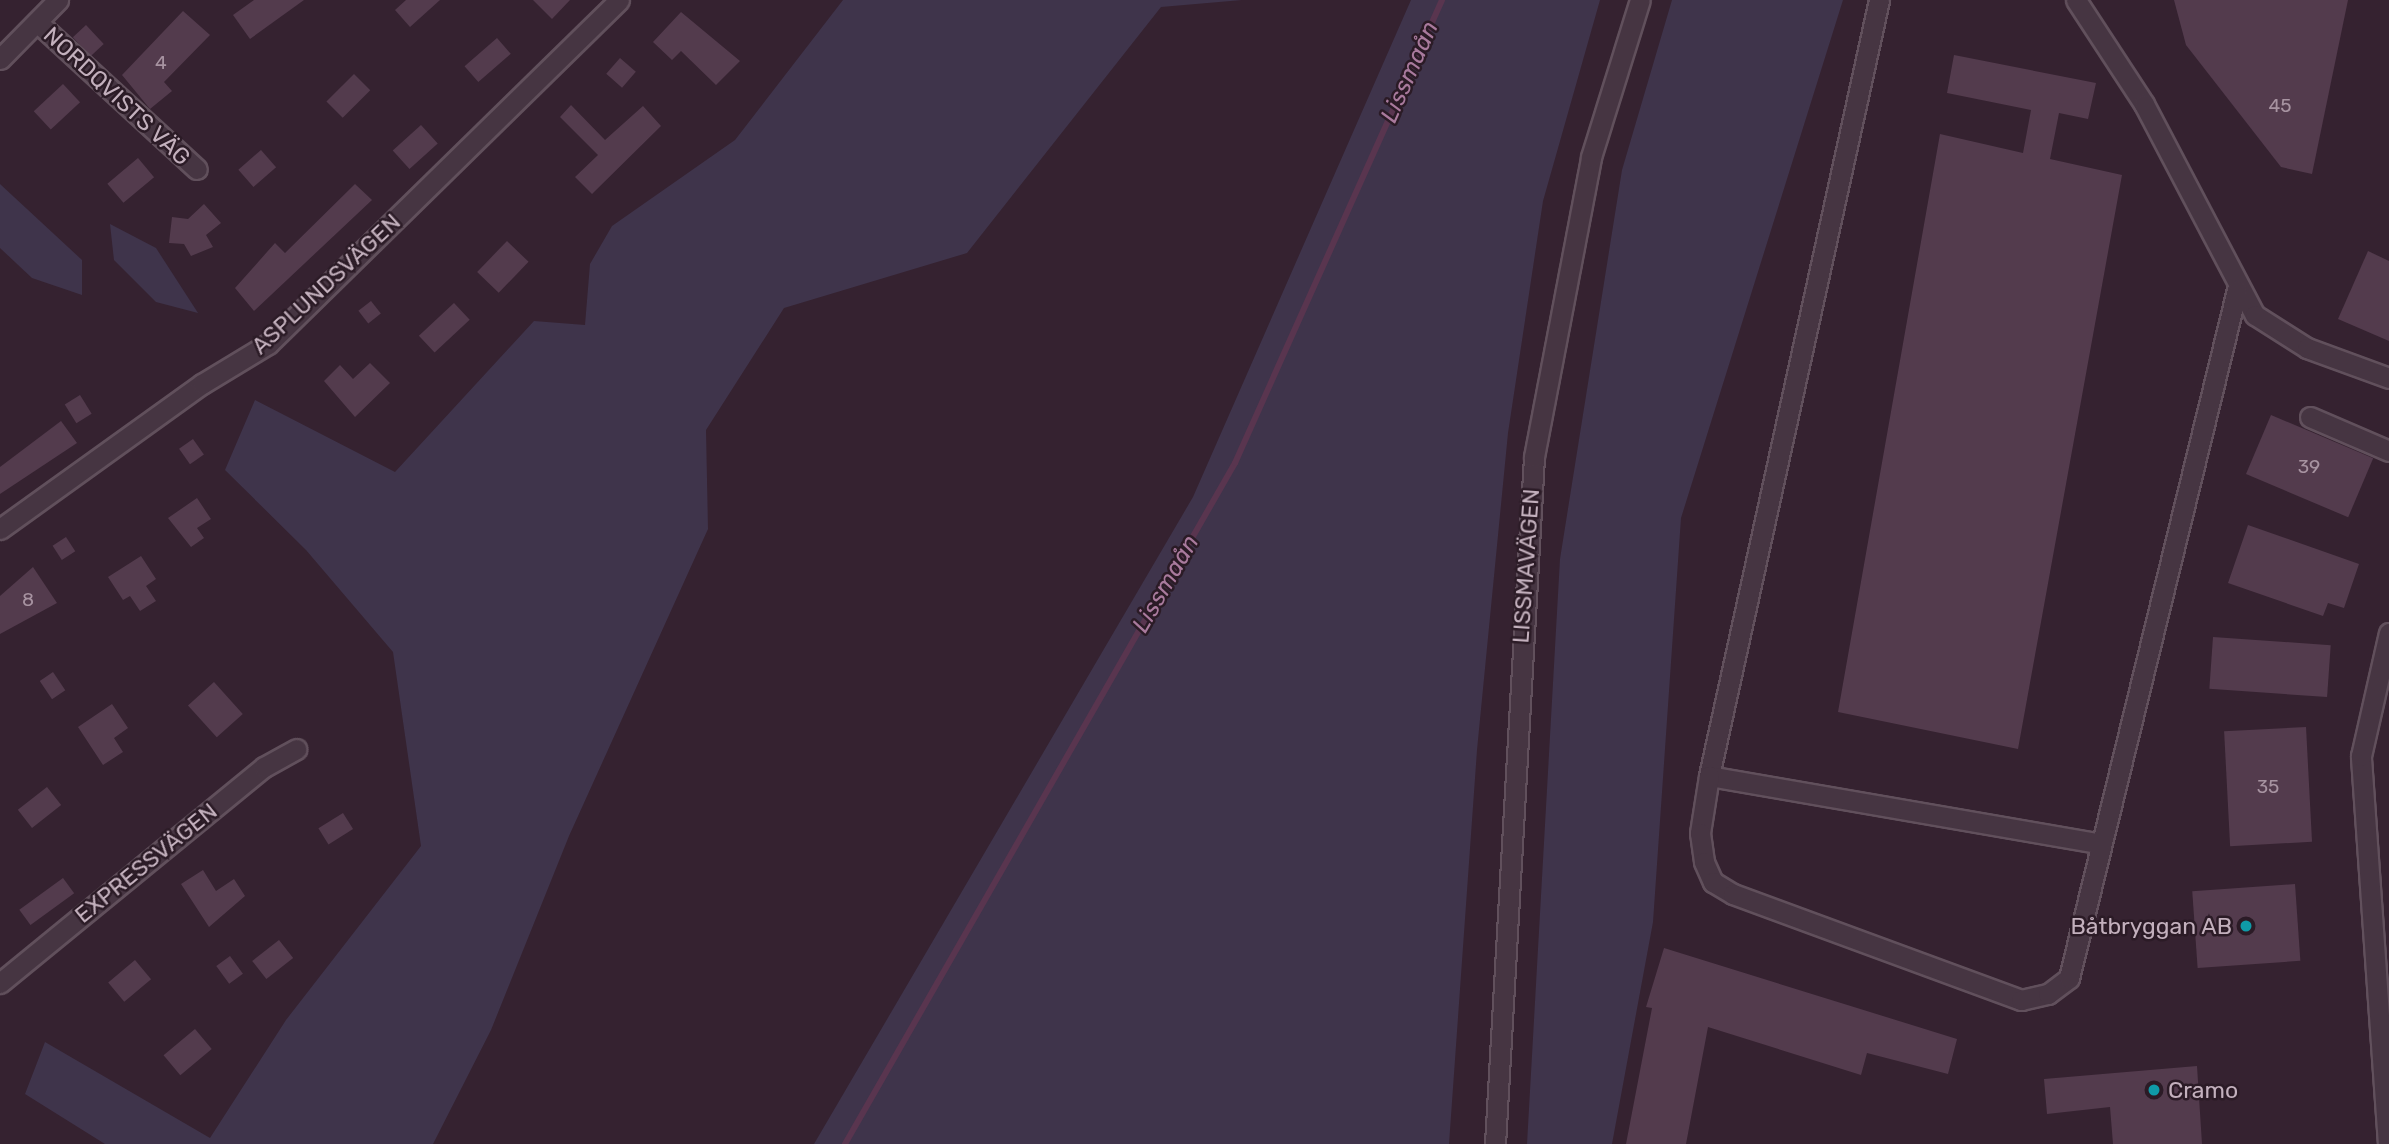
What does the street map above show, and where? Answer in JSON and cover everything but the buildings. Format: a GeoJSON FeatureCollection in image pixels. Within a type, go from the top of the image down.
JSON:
{"type":"FeatureCollection","features":[{"type":"Feature","properties":{"kind":"street"},"geometry":{"type":"LineString","coordinates":[[0,59],[58,0]]}},
{"type":"Feature","properties":{"kind":"street","name":"ASPLUNDSVÄGEN"},"geometry":{"type":"LineString","coordinates":[[0,528],[202,384],[268,344],[619,0]]}},
{"type":"Feature","properties":{"kind":"street","name":"LISSMAVÄGEN"},"geometry":{"type":"LineString","coordinates":[[1495,1144],[1534,457],[1591,157],[1640,0]]}},
{"type":"Feature","properties":{"kind":"street"},"geometry":{"type":"LineString","coordinates":[[1879,0],[1709,776],[1700,833],[1713,882],[1733,894],[2021,1000],[2048,994],[2069,978],[2237,290]]}},
{"type":"Feature","properties":{"kind":"street"},"geometry":{"type":"LineString","coordinates":[[2077,0],[2144,104],[2237,290],[2274,331],[2389,378]]}},
{"type":"Feature","properties":{"kind":"street","name":"NORDQVISTS VÄG"},"geometry":{"type":"LineString","coordinates":[[37,22],[197,169]]}},
{"type":"Feature","properties":{"kind":"street"},"geometry":{"type":"LineString","coordinates":[[2310,417],[2389,451]]}},
{"type":"Feature","properties":{"kind":"street"},"geometry":{"type":"LineString","coordinates":[[2388,1144],[2361,756],[2389,633]]}},
{"type":"Feature","properties":{"kind":"street","name":"EXPRESSVÄGEN"},"geometry":{"type":"LineString","coordinates":[[0,983],[264,767],[296,749]]}},
{"type":"Feature","properties":{"kind":"street"},"geometry":{"type":"LineString","coordinates":[[1709,776],[2101,844]]}},
{"type":"Feature","properties":{"kind":"shaded area"},"geometry":{"type":"Polygon","coordinates":[[[843,0],[1242,0],[1161,7],[967,253],[784,308],[706,430],[708,529],[569,836],[491,1030],[433,1144],[105,1144],[25,1094],[45,1042],[210,1138],[286,1020],[421,846],[393,652],[306,550],[225,470],[255,400],[395,472],[534,321],[585,325],[590,264],[612,226],[735,140],[843,0]]]}},
{"type":"Feature","properties":{"kind":"shaded area"},"geometry":{"type":"Polygon","coordinates":[[[1411,0],[1600,0],[1543,201],[1508,433],[1477,750],[1449,1144],[814,1144],[1193,497],[1411,0]]]}},
{"type":"Feature","properties":{"kind":"shaded area"},"geometry":{"type":"Polygon","coordinates":[[[1672,0],[1843,0],[1681,518],[1653,922],[1612,1144],[1527,1144],[1560,559],[1622,170],[1672,0]]]}},
{"type":"Feature","properties":{"kind":"shaded area"},"geometry":{"type":"Polygon","coordinates":[[[0,184],[82,260],[82,295],[32,278],[0,248],[0,184]]]}},
{"type":"Feature","properties":{"kind":"shaded area"},"geometry":{"type":"Polygon","coordinates":[[[110,224],[156,248],[198,313],[156,302],[114,260],[110,224]]]}},
{"type":"Feature","properties":{"kind":"waterway","name":"Lissmaån"},"geometry":{"type":"LineString","coordinates":[[845,1144],[1235,463],[1442,0]]}},
{"type":"Feature","properties":{"kind":"place","name":"Båtbryggan AB"},"geometry":{"type":"Point","coordinates":[2246,926]}},
{"type":"Feature","properties":{"kind":"place","name":"Cramo"},"geometry":{"type":"Point","coordinates":[2154,1090]}}]}
